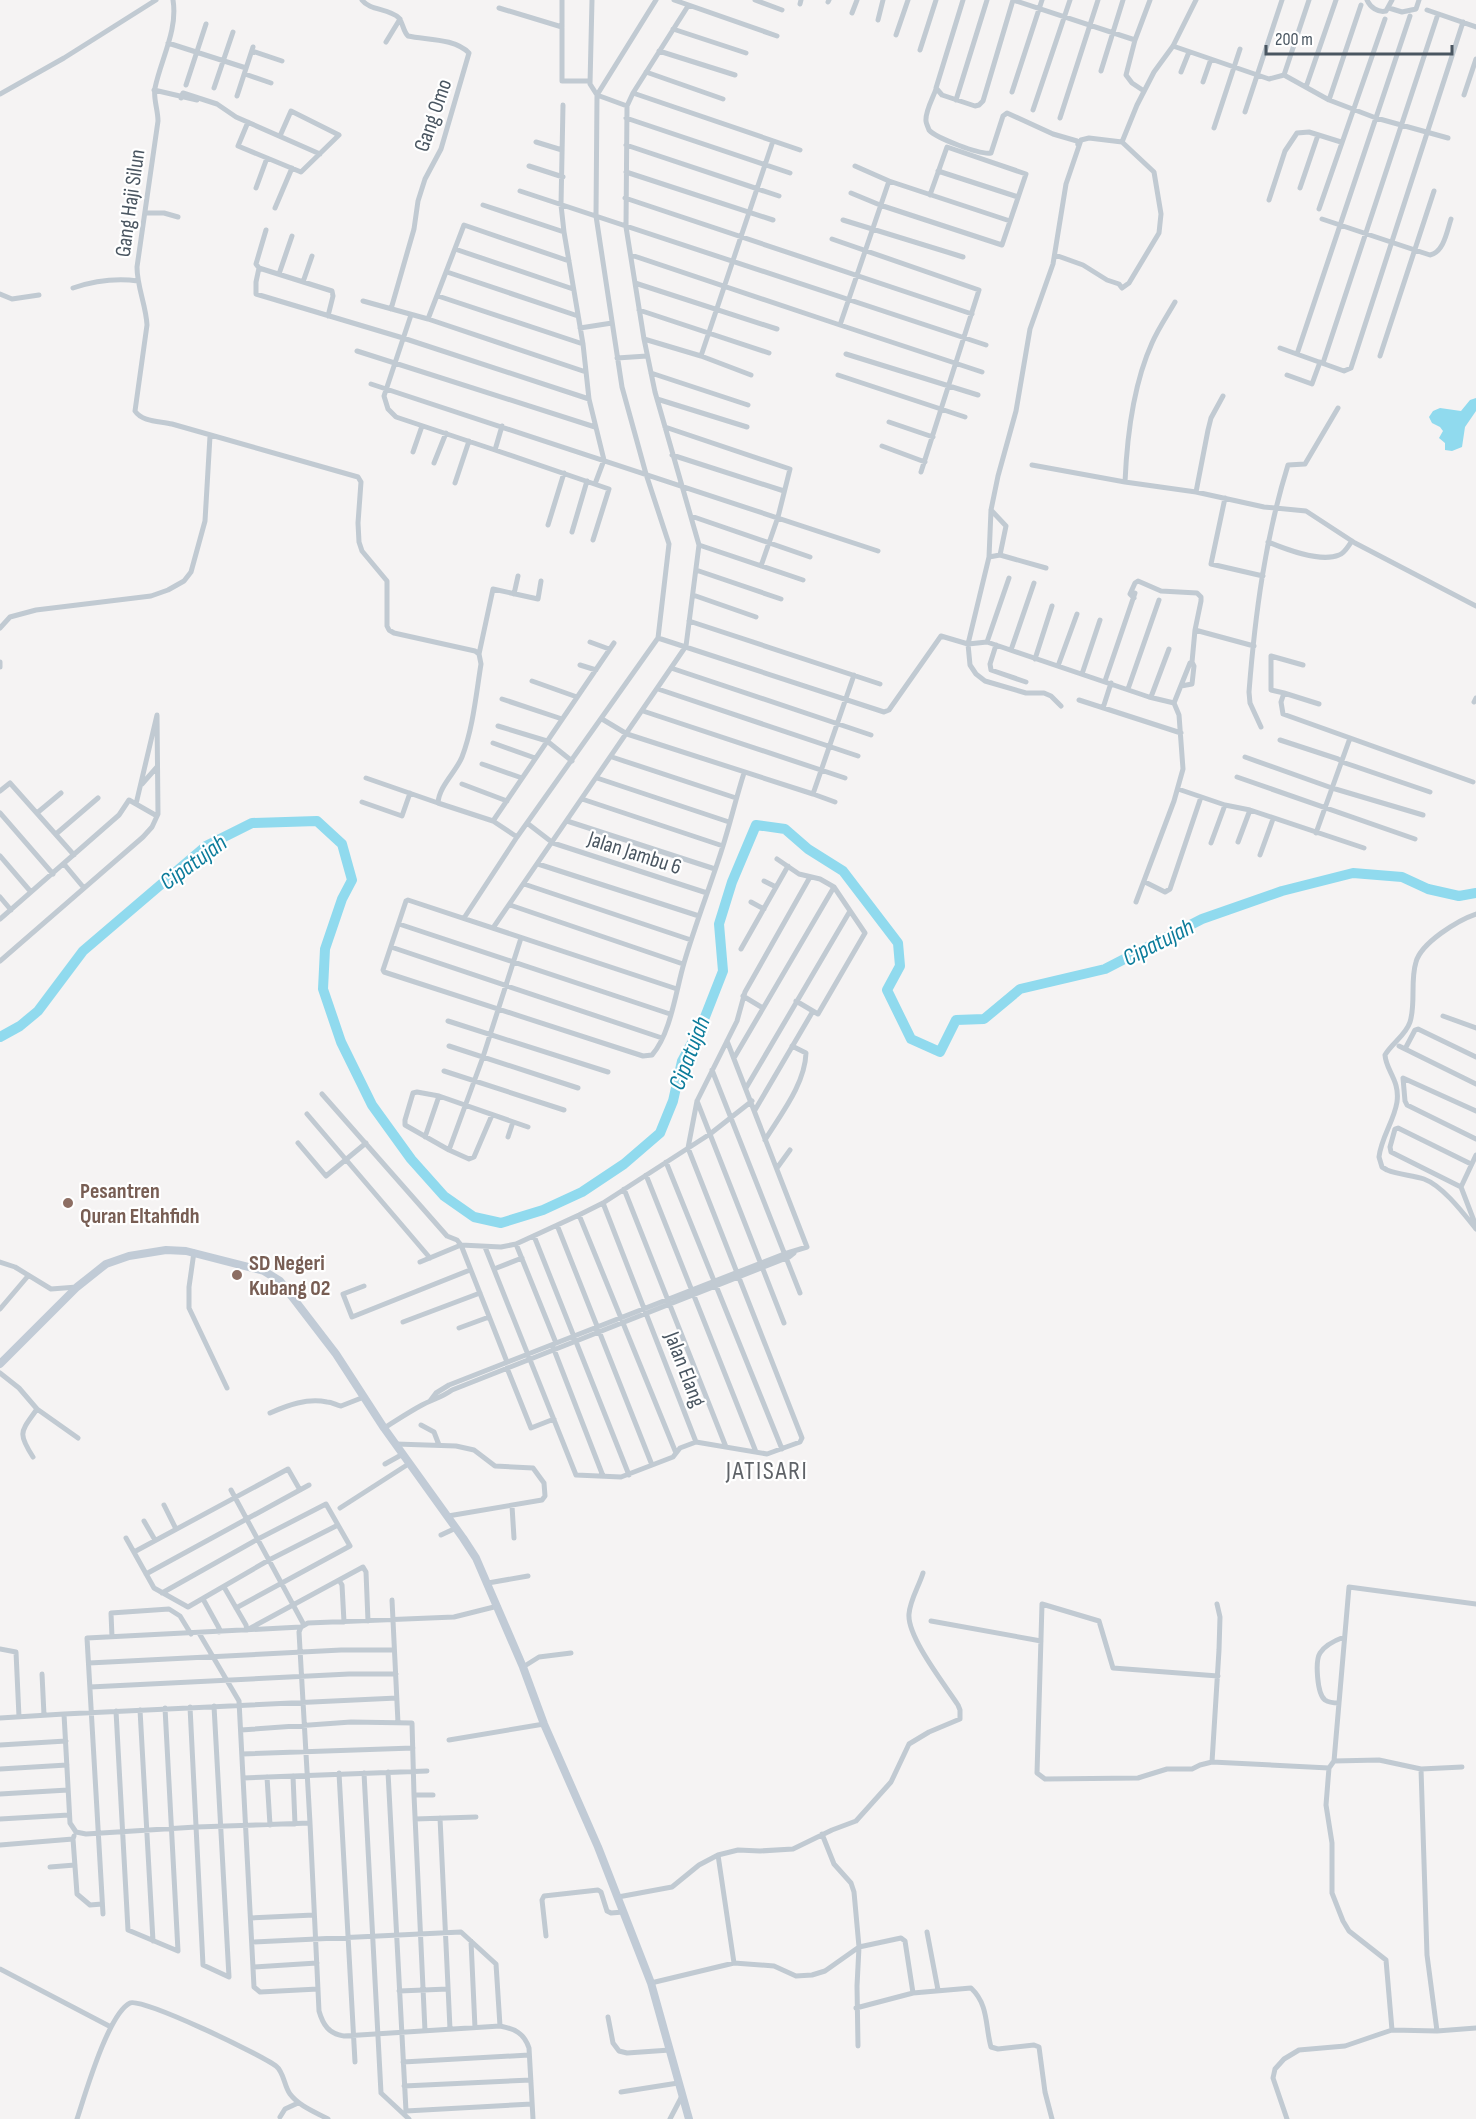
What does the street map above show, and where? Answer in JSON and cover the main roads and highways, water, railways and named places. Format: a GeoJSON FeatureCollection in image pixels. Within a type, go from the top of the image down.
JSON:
{"type":"FeatureCollection","features":[{"type":"Feature","properties":{"kind":"water"},"geometry":{"type":"Polygon","coordinates":[[[1476,398],[1476,411],[1465,427],[1462,447],[1452,451],[1445,450],[1445,443],[1439,438],[1443,431],[1432,423],[1429,417],[1433,411],[1440,408],[1461,411],[1470,400],[1476,398]]]}},
{"type":"Feature","properties":{"kind":"waterway","name":"Cipatujah"},"geometry":{"type":"LineString","coordinates":[[0,1037],[20,1026],[38,1011],[83,951],[206,846],[252,823],[317,821],[342,844],[352,880],[342,899],[325,949],[323,989],[341,1042],[372,1105],[411,1159],[444,1196],[474,1217],[501,1223],[543,1210],[582,1192],[624,1164],[660,1133],[673,1101],[682,1061],[703,1022],[723,971],[719,924],[732,882],[756,825],[785,829],[808,849],[843,871],[898,943],[900,966],[887,990],[911,1039],[940,1052],[956,1020],[984,1019],[1020,989],[1105,969],[1202,919],[1282,891],[1353,873],[1402,877],[1428,889],[1459,896],[1476,893]]}},
{"type":"Feature","properties":{"kind":"place","name":"Pesantren Quran Eltahfidh"},"geometry":{"type":"Point","coordinates":[68,1203]}},
{"type":"Feature","properties":{"kind":"place","name":"SD Negeri Kubang 02"},"geometry":{"type":"Point","coordinates":[237,1275]}},
{"type":"Feature","properties":{"kind":"district","name":"JATISARI"},"geometry":{"type":"Point","coordinates":[767,1470]}}]}
